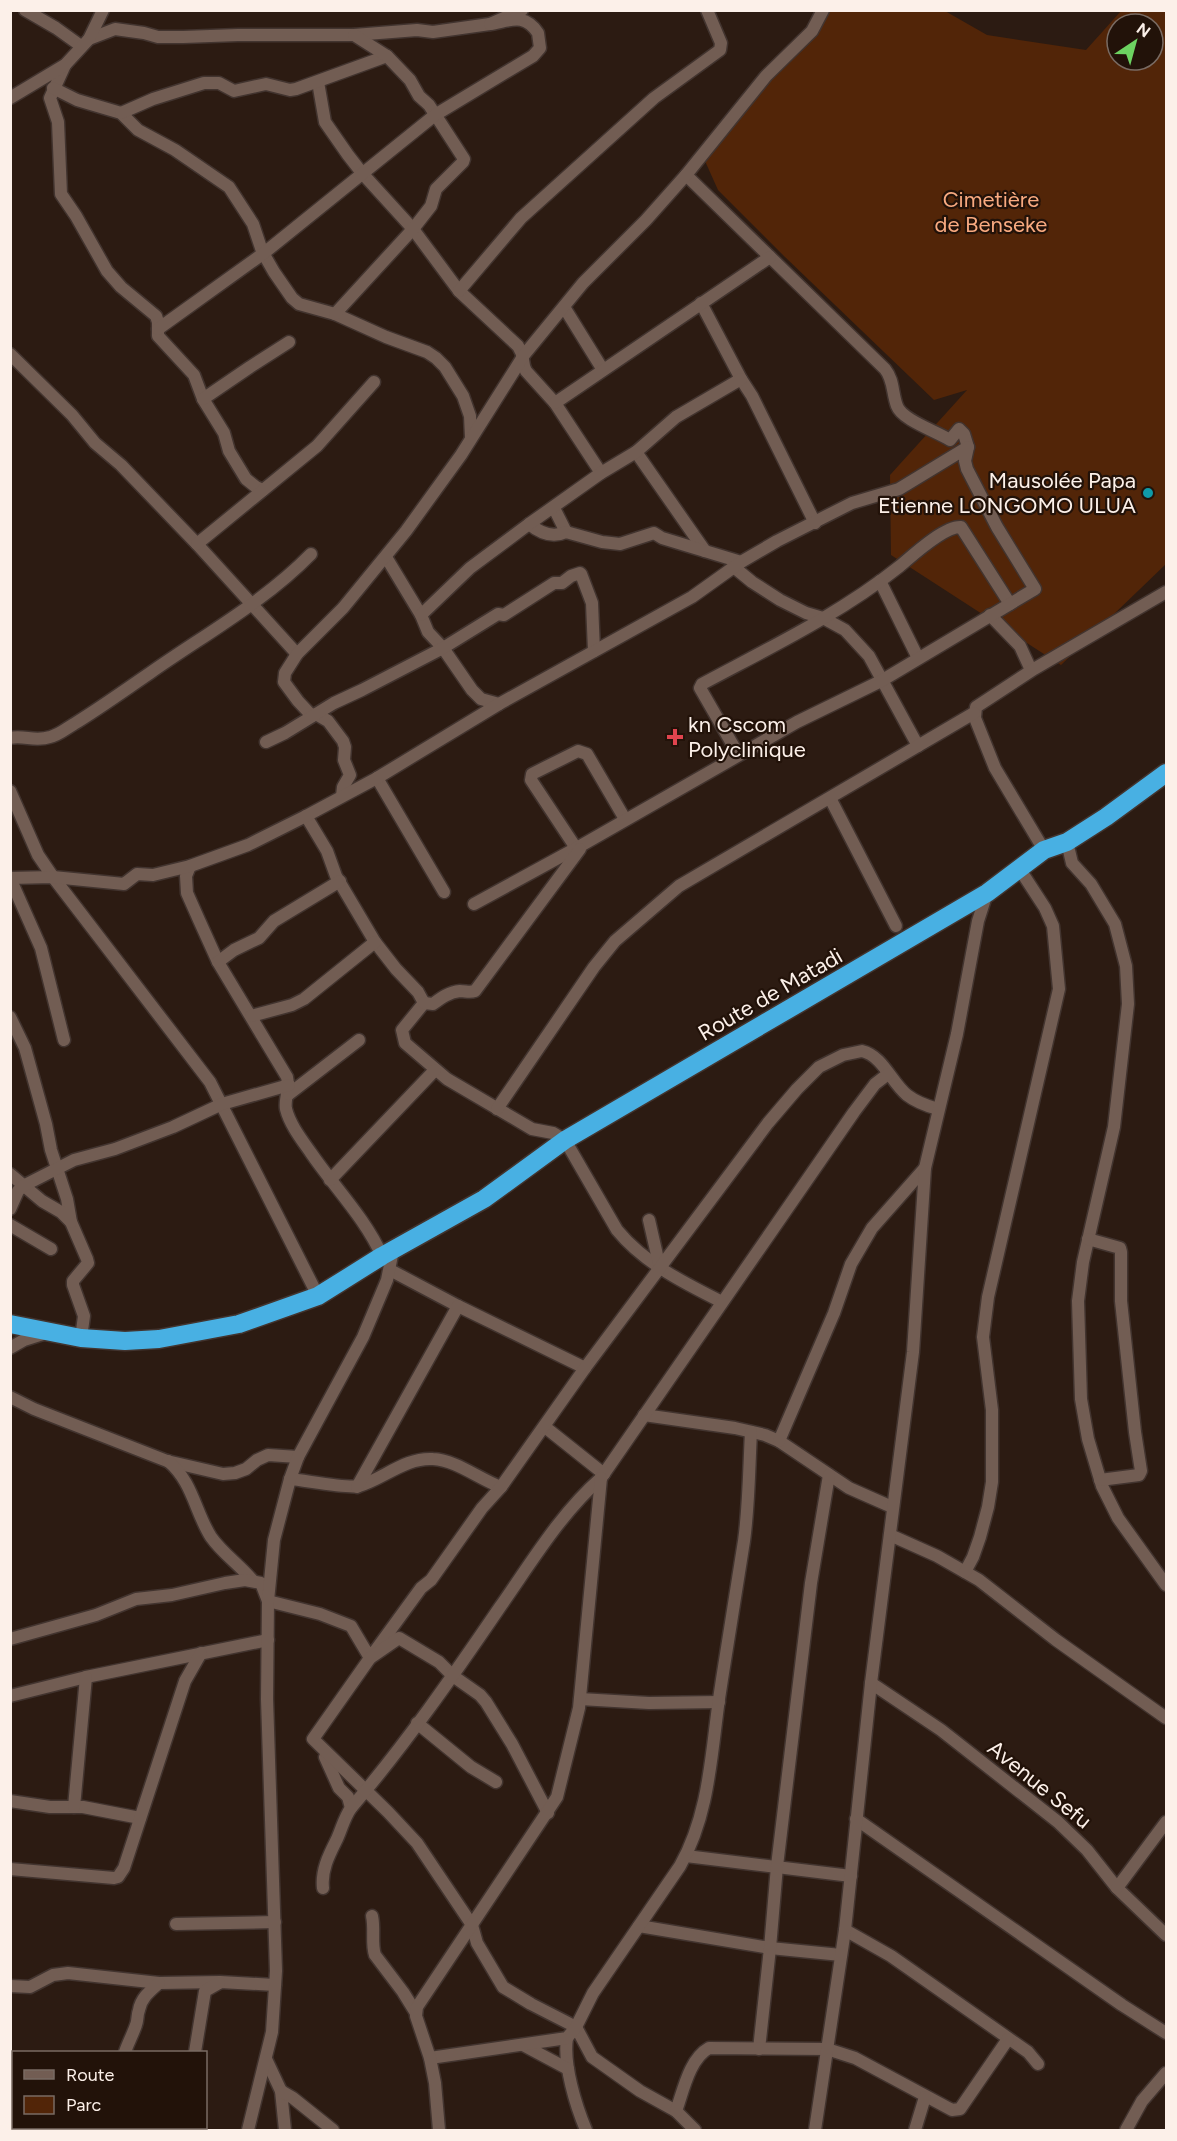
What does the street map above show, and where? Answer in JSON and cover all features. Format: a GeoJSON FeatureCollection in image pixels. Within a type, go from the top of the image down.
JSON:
{"type":"FeatureCollection","features":[{"type":"Feature","properties":{"kind":"highway","name":"Route de Matadi"},"geometry":{"type":"LineString","coordinates":[[10,1324],[81,1338],[159,1339],[239,1324],[318,1296],[389,1259],[484,1199],[565,1140],[987,893],[1044,850],[1066,842],[1106,817],[1167,773]]}},
{"type":"Feature","properties":{"kind":"street"},"geometry":{"type":"LineString","coordinates":[[25,10],[85,42],[115,29],[158,37],[354,35],[399,31],[445,31],[514,19],[525,22],[538,33],[540,48],[533,56],[435,115],[264,253],[158,329]]}},
{"type":"Feature","properties":{"kind":"street"},"geometry":{"type":"LineString","coordinates":[[103,10],[85,42],[65,65],[50,98],[58,122],[61,194],[107,271],[121,287],[156,316],[158,336],[194,375],[203,399],[220,424],[229,451],[246,479],[263,490]]}},
{"type":"Feature","properties":{"kind":"street"},"geometry":{"type":"LineString","coordinates":[[490,24],[522,10]]}},
{"type":"Feature","properties":{"kind":"street"},"geometry":{"type":"LineString","coordinates":[[459,291],[521,218],[654,98],[720,50],[721,43],[707,10]]}},
{"type":"Feature","properties":{"kind":"street"},"geometry":{"type":"LineString","coordinates":[[342,796],[343,788],[350,775],[344,760],[345,745],[333,726],[324,718],[314,715],[298,701],[284,682],[285,673],[297,654],[343,608],[386,558],[471,439],[524,355],[583,283],[686,176],[766,76],[812,31],[823,10]]}},
{"type":"Feature","properties":{"kind":"street"},"geometry":{"type":"LineString","coordinates":[[335,314],[413,229],[431,206],[436,189],[464,159],[410,80],[387,56],[354,35]]}},
{"type":"Feature","properties":{"kind":"street"},"geometry":{"type":"LineString","coordinates":[[121,113],[153,99],[204,83],[219,83],[234,92],[266,84],[290,90],[387,56]]}},
{"type":"Feature","properties":{"kind":"street"},"geometry":{"type":"LineString","coordinates":[[10,98],[65,65]]}},
{"type":"Feature","properties":{"kind":"street"},"geometry":{"type":"LineString","coordinates":[[318,82],[325,122],[363,173],[413,229],[459,291],[518,346],[524,355],[526,371],[555,403],[601,472]]}},
{"type":"Feature","properties":{"kind":"street"},"geometry":{"type":"LineString","coordinates":[[53,88],[77,100],[121,113],[138,130],[175,150],[228,187],[253,224],[264,253],[298,304],[335,314],[427,352],[436,358],[445,367],[463,396],[470,416],[471,439]]}},
{"type":"Feature","properties":{"kind":"street"},"geometry":{"type":"LineString","coordinates":[[474,904],[579,847],[738,754],[881,681],[1035,589],[997,527],[967,469],[965,461],[968,447],[964,434],[958,429],[950,440],[901,413],[896,404],[891,378],[885,369],[686,176]]}},
{"type":"Feature","properties":{"kind":"street"},"geometry":{"type":"LineString","coordinates":[[555,403],[770,257]]}},
{"type":"Feature","properties":{"kind":"street"},"geometry":{"type":"LineString","coordinates":[[701,303],[752,396],[815,522]]}},
{"type":"Feature","properties":{"kind":"street"},"geometry":{"type":"LineString","coordinates":[[564,307],[603,370]]}},
{"type":"Feature","properties":{"kind":"street"},"geometry":{"type":"LineString","coordinates":[[203,399],[289,342]]}},
{"type":"Feature","properties":{"kind":"street"},"geometry":{"type":"LineString","coordinates":[[10,354],[72,415],[95,443],[121,465],[197,544],[297,654]]}},
{"type":"Feature","properties":{"kind":"street"},"geometry":{"type":"LineString","coordinates":[[421,615],[470,568],[529,524],[601,472],[636,452],[675,417],[741,379]]}},
{"type":"Feature","properties":{"kind":"street"},"geometry":{"type":"LineString","coordinates":[[197,544],[317,446],[374,382]]}},
{"type":"Feature","properties":{"kind":"street"},"geometry":{"type":"LineString","coordinates":[[64,1040],[40,948],[10,878],[53,877],[124,884],[137,874],[153,875],[190,866],[248,845],[376,778],[499,704],[693,597],[777,541],[861,500],[899,489],[968,447]]}},
{"type":"Feature","properties":{"kind":"street"},"geometry":{"type":"LineString","coordinates":[[636,452],[705,551]]}},
{"type":"Feature","properties":{"kind":"street"},"geometry":{"type":"LineString","coordinates":[[554,508],[566,532]]}},
{"type":"Feature","properties":{"kind":"street"},"geometry":{"type":"LineString","coordinates":[[529,524],[544,533],[560,535],[566,532],[602,542],[620,544],[654,533],[662,538],[705,551],[738,565],[752,582],[780,600],[842,627],[869,656],[918,746]]}},
{"type":"Feature","properties":{"kind":"street"},"geometry":{"type":"LineString","coordinates":[[738,754],[700,686],[823,618],[880,581],[954,526],[961,527],[1010,604]]}},
{"type":"Feature","properties":{"kind":"street"},"geometry":{"type":"LineString","coordinates":[[10,738],[18,736],[34,740],[51,737],[95,711],[251,605],[294,571],[311,554]]}},
{"type":"Feature","properties":{"kind":"street"},"geometry":{"type":"LineString","coordinates":[[386,558],[421,615],[428,632],[443,648],[477,696],[490,703],[499,704]]}},
{"type":"Feature","properties":{"kind":"street"},"geometry":{"type":"LineString","coordinates":[[266,742],[334,703],[443,648],[498,614],[504,615],[554,583],[562,583],[580,573],[592,603],[594,651]]}},
{"type":"Feature","properties":{"kind":"street"},"geometry":{"type":"LineString","coordinates":[[880,581],[918,658]]}},
{"type":"Feature","properties":{"kind":"street"},"geometry":{"type":"LineString","coordinates":[[1044,850],[995,768],[974,713],[976,707],[1031,670],[1164,597]]}},
{"type":"Feature","properties":{"kind":"street"},"geometry":{"type":"LineString","coordinates":[[990,615],[1020,646],[1031,670]]}},
{"type":"Feature","properties":{"kind":"street"},"geometry":{"type":"LineString","coordinates":[[497,1109],[594,967],[615,941],[679,886],[974,713]]}},
{"type":"Feature","properties":{"kind":"street"},"geometry":{"type":"LineString","coordinates":[[579,847],[531,780],[532,774],[578,750],[587,754],[625,819]]}},
{"type":"Feature","properties":{"kind":"street"},"geometry":{"type":"LineString","coordinates":[[376,778],[444,892]]}},
{"type":"Feature","properties":{"kind":"street"},"geometry":{"type":"LineString","coordinates":[[10,790],[38,855],[53,877],[210,1082],[318,1296]]}},
{"type":"Feature","properties":{"kind":"street"},"geometry":{"type":"LineString","coordinates":[[830,798],[896,926]]}},
{"type":"Feature","properties":{"kind":"street"},"geometry":{"type":"LineString","coordinates":[[306,816],[327,850],[333,871],[375,942],[418,992],[424,1003]]}},
{"type":"Feature","properties":{"kind":"street"},"geometry":{"type":"LineString","coordinates":[[1066,842],[1072,863],[1091,884],[1115,924],[1126,966],[1127,987],[1126,1027],[1114,1127],[1088,1239],[1078,1301],[1081,1399],[1085,1425],[1100,1480],[1118,1518],[1167,1585]]}},
{"type":"Feature","properties":{"kind":"street"},"geometry":{"type":"LineString","coordinates":[[424,1003],[432,1004],[448,994],[475,991],[579,847]]}},
{"type":"Feature","properties":{"kind":"street"},"geometry":{"type":"LineString","coordinates":[[190,866],[186,876],[187,893],[219,962],[287,1077],[289,1090],[286,1107],[293,1125],[330,1180],[389,1259],[458,1306],[585,1368]]}},
{"type":"Feature","properties":{"kind":"street"},"geometry":{"type":"LineString","coordinates":[[965,1572],[980,1537],[992,1482],[992,1410],[983,1337],[988,1297],[1059,989],[1053,926],[1045,908],[1019,868]]}},
{"type":"Feature","properties":{"kind":"street"},"geometry":{"type":"LineString","coordinates":[[219,962],[259,938],[274,921],[340,881]]}},
{"type":"Feature","properties":{"kind":"street"},"geometry":{"type":"LineString","coordinates":[[815,2130],[845,1930],[871,1683],[913,1352],[925,1168],[957,1034],[978,921],[987,893]]}},
{"type":"Feature","properties":{"kind":"street"},"geometry":{"type":"LineString","coordinates":[[250,1016],[286,1007],[304,999],[375,942]]}},
{"type":"Feature","properties":{"kind":"street"},"geometry":{"type":"LineString","coordinates":[[424,1003],[403,1027],[402,1035],[405,1043],[435,1070],[470,1094],[532,1130],[553,1133],[565,1140],[617,1230],[629,1243],[660,1268],[722,1302]]}},
{"type":"Feature","properties":{"kind":"street"},"geometry":{"type":"LineString","coordinates":[[10,1017],[25,1048],[51,1150],[67,1199],[71,1222],[88,1263],[73,1285],[84,1316],[81,1338]]}},
{"type":"Feature","properties":{"kind":"street"},"geometry":{"type":"LineString","coordinates":[[10,1209],[18,1191],[23,1186],[57,1168],[74,1160],[115,1149],[152,1135],[222,1104],[289,1090],[359,1040]]}},
{"type":"Feature","properties":{"kind":"street"},"geometry":{"type":"LineString","coordinates":[[695,2130],[676,2111],[640,2091],[592,2057],[576,2026],[531,2004],[504,1987],[477,1943],[472,1925],[417,1843],[313,1739],[421,1588],[431,1580],[482,1508],[501,1487],[545,1427],[585,1368],[768,1123],[797,1089],[819,1067],[843,1055],[862,1051],[876,1058],[906,1094],[926,1106],[938,1109]]}},
{"type":"Feature","properties":{"kind":"street"},"geometry":{"type":"LineString","coordinates":[[330,1180],[435,1070]]}},
{"type":"Feature","properties":{"kind":"street"},"geometry":{"type":"LineString","coordinates":[[323,1888],[324,1867],[343,1820],[351,1808],[453,1676],[549,1537],[574,1505],[603,1476],[865,1095],[888,1074]]}},
{"type":"Feature","properties":{"kind":"street"},"geometry":{"type":"LineString","coordinates":[[779,1441],[834,1313],[851,1264],[872,1228],[925,1168]]}},
{"type":"Feature","properties":{"kind":"street"},"geometry":{"type":"LineString","coordinates":[[10,1174],[42,1202],[61,1212],[71,1222]]}},
{"type":"Feature","properties":{"kind":"street"},"geometry":{"type":"LineString","coordinates":[[649,1220],[660,1268]]}},
{"type":"Feature","properties":{"kind":"street"},"geometry":{"type":"LineString","coordinates":[[10,1225],[51,1249]]}},
{"type":"Feature","properties":{"kind":"street"},"geometry":{"type":"LineString","coordinates":[[1088,1239],[1120,1248],[1121,1252],[1120,1301],[1141,1473],[1100,1480]]}},
{"type":"Feature","properties":{"kind":"street"},"geometry":{"type":"LineString","coordinates":[[248,2130],[272,2032],[275,1985],[267,1699],[268,1602],[274,1540],[298,1457],[363,1336],[389,1259]]}},
{"type":"Feature","properties":{"kind":"street"},"geometry":{"type":"LineString","coordinates":[[357,1487],[458,1306]]}},
{"type":"Feature","properties":{"kind":"street"},"geometry":{"type":"LineString","coordinates":[[10,1348],[47,1332]]}},
{"type":"Feature","properties":{"kind":"street"},"geometry":{"type":"LineString","coordinates":[[10,1397],[45,1414],[167,1461],[224,1474],[246,1469],[256,1460],[268,1455],[298,1457]]}},
{"type":"Feature","properties":{"kind":"street"},"geometry":{"type":"LineString","coordinates":[[644,1414],[751,1432],[779,1441],[849,1488],[892,1507]]}},
{"type":"Feature","properties":{"kind":"street"},"geometry":{"type":"LineString","coordinates":[[545,1427],[603,1476]]}},
{"type":"Feature","properties":{"kind":"street"},"geometry":{"type":"LineString","coordinates":[[586,2130],[568,2069],[565,2054],[567,2038],[593,1993],[692,1846],[711,1768],[718,1702],[744,1540],[751,1432]]}},
{"type":"Feature","properties":{"kind":"street"},"geometry":{"type":"LineString","coordinates":[[290,1479],[357,1487],[409,1462],[429,1458],[453,1464],[501,1487]]}},
{"type":"Feature","properties":{"kind":"street"},"geometry":{"type":"LineString","coordinates":[[167,1461],[187,1483],[210,1535],[222,1551],[253,1581]]}},
{"type":"Feature","properties":{"kind":"street"},"geometry":{"type":"LineString","coordinates":[[759,2049],[777,1866],[811,1583],[830,1475]]}},
{"type":"Feature","properties":{"kind":"street"},"geometry":{"type":"LineString","coordinates":[[416,2013],[417,2007],[557,1797],[576,1726],[580,1699],[603,1476]]}},
{"type":"Feature","properties":{"kind":"street"},"geometry":{"type":"LineString","coordinates":[[890,1535],[937,1556],[965,1572],[1167,1718]]}},
{"type":"Feature","properties":{"kind":"street"},"geometry":{"type":"LineString","coordinates":[[10,1639],[96,1615],[136,1599],[172,1595],[225,1582],[261,1583],[268,1602]]}},
{"type":"Feature","properties":{"kind":"street"},"geometry":{"type":"LineString","coordinates":[[268,1602],[320,1614],[351,1626],[370,1658]]}},
{"type":"Feature","properties":{"kind":"street"},"geometry":{"type":"LineString","coordinates":[[370,1658],[399,1638],[439,1662],[453,1676],[480,1695],[512,1744],[548,1812]]}},
{"type":"Feature","properties":{"kind":"street"},"geometry":{"type":"LineString","coordinates":[[10,1696],[86,1677],[268,1640]]}},
{"type":"Feature","properties":{"kind":"street"},"geometry":{"type":"LineString","coordinates":[[10,1869],[118,1877],[124,1868],[185,1681],[201,1653]]}},
{"type":"Feature","properties":{"kind":"street"},"geometry":{"type":"LineString","coordinates":[[74,1807],[86,1677]]}},
{"type":"Feature","properties":{"kind":"street","name":"Avenue Sefu"},"geometry":{"type":"LineString","coordinates":[[871,1683],[941,1730],[1058,1822],[1087,1850],[1117,1888],[1167,1935]]}},
{"type":"Feature","properties":{"kind":"street"},"geometry":{"type":"LineString","coordinates":[[580,1699],[649,1703],[718,1702]]}},
{"type":"Feature","properties":{"kind":"street"},"geometry":{"type":"LineString","coordinates":[[417,1723],[471,1767],[496,1782]]}},
{"type":"Feature","properties":{"kind":"street"},"geometry":{"type":"LineString","coordinates":[[319,1747],[339,1788],[348,1797],[351,1808]]}},
{"type":"Feature","properties":{"kind":"street"},"geometry":{"type":"LineString","coordinates":[[538,1795],[557,1797]]}},
{"type":"Feature","properties":{"kind":"street"},"geometry":{"type":"LineString","coordinates":[[10,1801],[50,1807],[74,1807],[140,1818]]}},
{"type":"Feature","properties":{"kind":"street"},"geometry":{"type":"LineString","coordinates":[[855,1819],[1122,2005],[1167,2033]]}},
{"type":"Feature","properties":{"kind":"street"},"geometry":{"type":"LineString","coordinates":[[1117,1888],[1167,1822]]}},
{"type":"Feature","properties":{"kind":"street"},"geometry":{"type":"LineString","coordinates":[[686,1856],[851,1876]]}},
{"type":"Feature","properties":{"kind":"street"},"geometry":{"type":"LineString","coordinates":[[372,1916],[375,1955],[416,2013],[430,2058],[439,2130]]}},
{"type":"Feature","properties":{"kind":"street"},"geometry":{"type":"LineString","coordinates":[[176,1924],[274,1922]]}},
{"type":"Feature","properties":{"kind":"street"},"geometry":{"type":"LineString","coordinates":[[639,1926],[770,1948],[841,1955]]}},
{"type":"Feature","properties":{"kind":"street"},"geometry":{"type":"LineString","coordinates":[[845,1930],[891,1956],[1028,2052],[1038,2064]]}},
{"type":"Feature","properties":{"kind":"street"},"geometry":{"type":"LineString","coordinates":[[10,1986],[30,1987],[52,1975],[68,1973],[159,1983],[220,1982],[275,1985]]}},
{"type":"Feature","properties":{"kind":"street"},"geometry":{"type":"LineString","coordinates":[[195,2051],[205,1991],[220,1982]]}},
{"type":"Feature","properties":{"kind":"street"},"geometry":{"type":"LineString","coordinates":[[124,2051],[136,2025],[143,1999],[159,1983]]}},
{"type":"Feature","properties":{"kind":"street"},"geometry":{"type":"LineString","coordinates":[[430,2058],[567,2038]]}},
{"type":"Feature","properties":{"kind":"street"},"geometry":{"type":"LineString","coordinates":[[676,2111],[691,2070],[709,2048],[827,2049],[855,2058],[952,2110],[960,2109],[1008,2039]]}},
{"type":"Feature","properties":{"kind":"street"},"geometry":{"type":"LineString","coordinates":[[523,2045],[568,2069]]}},
{"type":"Feature","properties":{"kind":"street"},"geometry":{"type":"LineString","coordinates":[[266,2059],[281,2091],[285,2130]]}},
{"type":"Feature","properties":{"kind":"street"},"geometry":{"type":"LineString","coordinates":[[1126,2130],[1142,2101],[1167,2073]]}},
{"type":"Feature","properties":{"kind":"street"},"geometry":{"type":"LineString","coordinates":[[281,2091],[333,2130]]}},
{"type":"Feature","properties":{"kind":"street"},"geometry":{"type":"LineString","coordinates":[[915,2130],[925,2097]]}},
{"type":"Feature","properties":{"kind":"green space","name":"Cimetière de Benseke"},"geometry":{"type":"Polygon","coordinates":[[[825,11],[945,11],[987,35],[1086,50],[1105,29],[1105,72],[1165,72],[1165,12],[1120,12],[1166,11],[1166,564],[1061,665],[891,555],[890,475],[967,390],[934,400],[718,190],[705,161],[825,11]]]}},
{"type":"Feature","properties":{"kind":"place","name":"Mausolée Papa Etienne LONGOMO ULUA"},"geometry":{"type":"Point","coordinates":[1148,493]}},
{"type":"Feature","properties":{"kind":"place","name":"kn Cscom Polyclinique"},"geometry":{"type":"Point","coordinates":[675,737]}}]}
